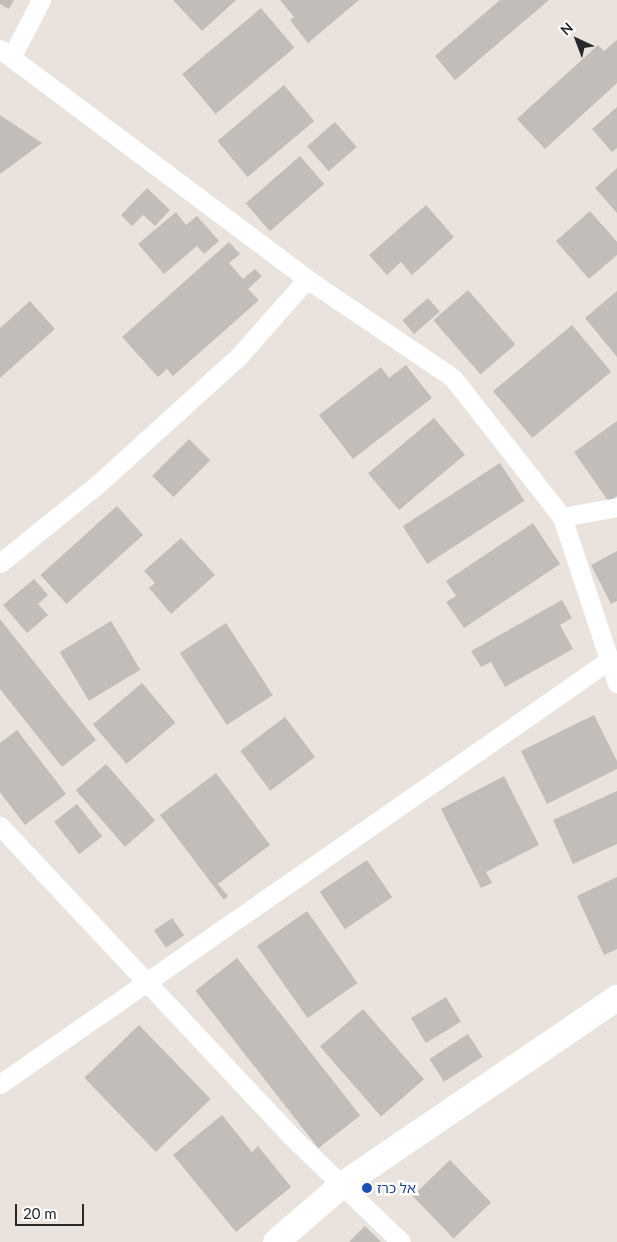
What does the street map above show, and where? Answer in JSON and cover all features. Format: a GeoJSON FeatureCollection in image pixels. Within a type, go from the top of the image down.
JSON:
{"type":"FeatureCollection","features":[{"type":"Feature","properties":{"kind":"street"},"geometry":{"type":"LineString","coordinates":[[41,0],[6,52],[307,279],[453,378],[562,517],[608,661],[617,683]]}},
{"type":"Feature","properties":{"kind":"street"},"geometry":{"type":"LineString","coordinates":[[0,563],[99,483],[240,355],[307,279]]}},
{"type":"Feature","properties":{"kind":"street"},"geometry":{"type":"LineString","coordinates":[[562,517],[617,507]]}},
{"type":"Feature","properties":{"kind":"street"},"geometry":{"type":"LineString","coordinates":[[0,1084],[608,661]]}},
{"type":"Feature","properties":{"kind":"street"},"geometry":{"type":"LineString","coordinates":[[0,826],[146,984],[342,1186],[401,1242]]}},
{"type":"Feature","properties":{"kind":"street"},"geometry":{"type":"LineString","coordinates":[[276,1242],[342,1186],[617,998]]}},
{"type":"Feature","properties":{"kind":"building"},"geometry":{"type":"Polygon","coordinates":[[[0,0],[14,0],[9,9],[0,4],[0,0]]]}},
{"type":"Feature","properties":{"kind":"building"},"geometry":{"type":"Polygon","coordinates":[[[173,0],[236,0],[202,31],[173,0]]]}},
{"type":"Feature","properties":{"kind":"building"},"geometry":{"type":"Polygon","coordinates":[[[280,0],[359,0],[308,43],[290,20],[294,17],[280,0]]]}},
{"type":"Feature","properties":{"kind":"building"},"geometry":{"type":"Polygon","coordinates":[[[500,0],[549,0],[455,80],[435,56],[500,0]]]}},
{"type":"Feature","properties":{"kind":"building"},"geometry":{"type":"Polygon","coordinates":[[[261,8],[294,48],[216,114],[182,74],[261,8]]]}},
{"type":"Feature","properties":{"kind":"building"},"geometry":{"type":"Polygon","coordinates":[[[617,40],[617,83],[545,149],[517,119],[598,45],[604,51],[617,40]]]}},
{"type":"Feature","properties":{"kind":"building"},"geometry":{"type":"Polygon","coordinates":[[[284,85],[314,121],[248,177],[217,141],[284,85]]]}},
{"type":"Feature","properties":{"kind":"building"},"geometry":{"type":"Polygon","coordinates":[[[617,107],[617,148],[612,152],[592,129],[617,107]]]}},
{"type":"Feature","properties":{"kind":"building"},"geometry":{"type":"Polygon","coordinates":[[[0,115],[42,143],[0,174],[0,115]]]}},
{"type":"Feature","properties":{"kind":"building"},"geometry":{"type":"Polygon","coordinates":[[[335,122],[357,147],[329,171],[307,146],[335,122]]]}},
{"type":"Feature","properties":{"kind":"building"},"geometry":{"type":"Polygon","coordinates":[[[300,156],[324,184],[270,231],[246,203],[300,156]]]}},
{"type":"Feature","properties":{"kind":"building"},"geometry":{"type":"Polygon","coordinates":[[[617,168],[617,213],[595,188],[617,168]]]}},
{"type":"Feature","properties":{"kind":"building"},"geometry":{"type":"Polygon","coordinates":[[[147,188],[170,210],[155,226],[143,215],[132,226],[121,215],[147,188]]]}},
{"type":"Feature","properties":{"kind":"building"},"geometry":{"type":"Polygon","coordinates":[[[426,205],[454,237],[412,275],[401,262],[387,275],[369,255],[426,205]]]}},
{"type":"Feature","properties":{"kind":"building"},"geometry":{"type":"Polygon","coordinates":[[[590,211],[617,242],[617,255],[589,279],[556,241],[590,211]]]}},
{"type":"Feature","properties":{"kind":"building"},"geometry":{"type":"Polygon","coordinates":[[[176,212],[186,225],[197,216],[219,241],[204,254],[197,246],[164,274],[138,244],[176,212]]]}},
{"type":"Feature","properties":{"kind":"building"},"geometry":{"type":"Polygon","coordinates":[[[229,242],[240,254],[229,263],[243,279],[255,269],[262,276],[248,289],[259,300],[173,376],[167,369],[158,377],[122,337],[229,242]]]}},
{"type":"Feature","properties":{"kind":"building"},"geometry":{"type":"Polygon","coordinates":[[[468,290],[515,344],[481,375],[433,320],[468,290]]]}},
{"type":"Feature","properties":{"kind":"building"},"geometry":{"type":"Polygon","coordinates":[[[617,291],[617,357],[585,318],[617,291]]]}},
{"type":"Feature","properties":{"kind":"building"},"geometry":{"type":"Polygon","coordinates":[[[428,298],[440,312],[414,334],[402,320],[428,298]]]}},
{"type":"Feature","properties":{"kind":"building"},"geometry":{"type":"Polygon","coordinates":[[[30,301],[55,329],[0,378],[0,328],[30,301]]]}},
{"type":"Feature","properties":{"kind":"building"},"geometry":{"type":"Polygon","coordinates":[[[572,325],[611,372],[532,438],[493,391],[572,325]]]}},
{"type":"Feature","properties":{"kind":"building"},"geometry":{"type":"Polygon","coordinates":[[[406,365],[432,398],[353,459],[319,415],[381,367],[389,378],[406,365]]]}},
{"type":"Feature","properties":{"kind":"building"},"geometry":{"type":"Polygon","coordinates":[[[434,418],[465,455],[399,510],[368,473],[434,418]]]}},
{"type":"Feature","properties":{"kind":"building"},"geometry":{"type":"Polygon","coordinates":[[[617,421],[617,496],[609,502],[574,452],[617,421]]]}},
{"type":"Feature","properties":{"kind":"building"},"geometry":{"type":"Polygon","coordinates":[[[189,439],[210,460],[173,497],[152,476],[189,439]]]}},
{"type":"Feature","properties":{"kind":"building"},"geometry":{"type":"Polygon","coordinates":[[[500,463],[525,501],[427,564],[403,526],[500,463]]]}},
{"type":"Feature","properties":{"kind":"building"},"geometry":{"type":"Polygon","coordinates":[[[117,506],[143,535],[67,604],[40,575],[117,506]]]}},
{"type":"Feature","properties":{"kind":"building"},"geometry":{"type":"Polygon","coordinates":[[[533,523],[560,564],[464,628],[446,602],[456,596],[446,581],[533,523]]]}},
{"type":"Feature","properties":{"kind":"building"},"geometry":{"type":"Polygon","coordinates":[[[181,538],[215,575],[171,614],[149,588],[155,583],[144,571],[181,538]]]}},
{"type":"Feature","properties":{"kind":"building"},"geometry":{"type":"Polygon","coordinates":[[[617,551],[617,601],[611,604],[591,565],[617,551]]]}},
{"type":"Feature","properties":{"kind":"building"},"geometry":{"type":"Polygon","coordinates":[[[34,579],[48,595],[38,604],[48,615],[27,633],[3,605],[34,579]]]}},
{"type":"Feature","properties":{"kind":"building"},"geometry":{"type":"Polygon","coordinates":[[[562,600],[572,618],[560,625],[573,649],[505,687],[491,662],[481,667],[471,651],[562,600]]]}},
{"type":"Feature","properties":{"kind":"building"},"geometry":{"type":"Polygon","coordinates":[[[0,619],[96,740],[62,767],[0,689],[0,619]]]}},
{"type":"Feature","properties":{"kind":"building"},"geometry":{"type":"Polygon","coordinates":[[[111,621],[140,670],[89,701],[60,652],[111,621]]]}},
{"type":"Feature","properties":{"kind":"building"},"geometry":{"type":"Polygon","coordinates":[[[226,623],[273,695],[227,725],[180,653],[226,623]]]}},
{"type":"Feature","properties":{"kind":"building"},"geometry":{"type":"Polygon","coordinates":[[[142,683],[175,723],[126,764],[93,724],[142,683]]]}},
{"type":"Feature","properties":{"kind":"building"},"geometry":{"type":"Polygon","coordinates":[[[594,715],[617,761],[617,769],[547,804],[521,751],[594,715]]]}},
{"type":"Feature","properties":{"kind":"building"},"geometry":{"type":"Polygon","coordinates":[[[285,717],[315,757],[270,791],[240,751],[285,717]]]}},
{"type":"Feature","properties":{"kind":"building"},"geometry":{"type":"Polygon","coordinates":[[[17,730],[66,794],[25,825],[0,792],[0,743],[17,730]]]}},
{"type":"Feature","properties":{"kind":"building"},"geometry":{"type":"Polygon","coordinates":[[[106,764],[155,821],[125,847],[76,790],[106,764]]]}},
{"type":"Feature","properties":{"kind":"building"},"geometry":{"type":"Polygon","coordinates":[[[216,773],[270,845],[218,884],[228,896],[224,900],[160,815],[216,773]]]}},
{"type":"Feature","properties":{"kind":"building"},"geometry":{"type":"Polygon","coordinates":[[[504,776],[539,845],[486,872],[492,883],[481,888],[441,809],[504,776]]]}},
{"type":"Feature","properties":{"kind":"building"},"geometry":{"type":"Polygon","coordinates":[[[617,791],[617,844],[573,864],[553,820],[617,791]]]}},
{"type":"Feature","properties":{"kind":"building"},"geometry":{"type":"Polygon","coordinates":[[[77,804],[102,836],[79,854],[54,822],[77,804]]]}},
{"type":"Feature","properties":{"kind":"building"},"geometry":{"type":"Polygon","coordinates":[[[367,860],[392,897],[345,929],[320,892],[367,860]]]}},
{"type":"Feature","properties":{"kind":"building"},"geometry":{"type":"Polygon","coordinates":[[[617,877],[617,949],[604,955],[577,896],[617,877]]]}},
{"type":"Feature","properties":{"kind":"building"},"geometry":{"type":"Polygon","coordinates":[[[307,911],[357,983],[308,1018],[257,946],[307,911]]]}},
{"type":"Feature","properties":{"kind":"building"},"geometry":{"type":"Polygon","coordinates":[[[172,918],[184,935],[166,948],[154,931],[172,918]]]}},
{"type":"Feature","properties":{"kind":"building"},"geometry":{"type":"Polygon","coordinates":[[[237,958],[360,1116],[318,1148],[195,991],[237,958]]]}},
{"type":"Feature","properties":{"kind":"building"},"geometry":{"type":"Polygon","coordinates":[[[446,997],[461,1022],[426,1043],[411,1018],[446,997]]]}},
{"type":"Feature","properties":{"kind":"building"},"geometry":{"type":"Polygon","coordinates":[[[363,1009],[424,1079],[381,1117],[320,1046],[363,1009]]]}},
{"type":"Feature","properties":{"kind":"building"},"geometry":{"type":"Polygon","coordinates":[[[139,1025],[211,1099],[156,1152],[84,1078],[139,1025]]]}},
{"type":"Feature","properties":{"kind":"building"},"geometry":{"type":"Polygon","coordinates":[[[468,1034],[483,1057],[444,1082],[429,1059],[468,1034]]]}},
{"type":"Feature","properties":{"kind":"building"},"geometry":{"type":"Polygon","coordinates":[[[222,1115],[252,1152],[258,1146],[291,1187],[236,1232],[173,1155],[222,1115]]]}},
{"type":"Feature","properties":{"kind":"building"},"geometry":{"type":"Polygon","coordinates":[[[450,1160],[491,1202],[454,1239],[413,1196],[450,1160]]]}},
{"type":"Feature","properties":{"kind":"building"},"geometry":{"type":"Polygon","coordinates":[[[365,1226],[381,1242],[349,1242],[365,1226]]]}},
{"type":"Feature","properties":{"kind":"place","name":"אל כרז"},"geometry":{"type":"Point","coordinates":[367,1188]}}]}
